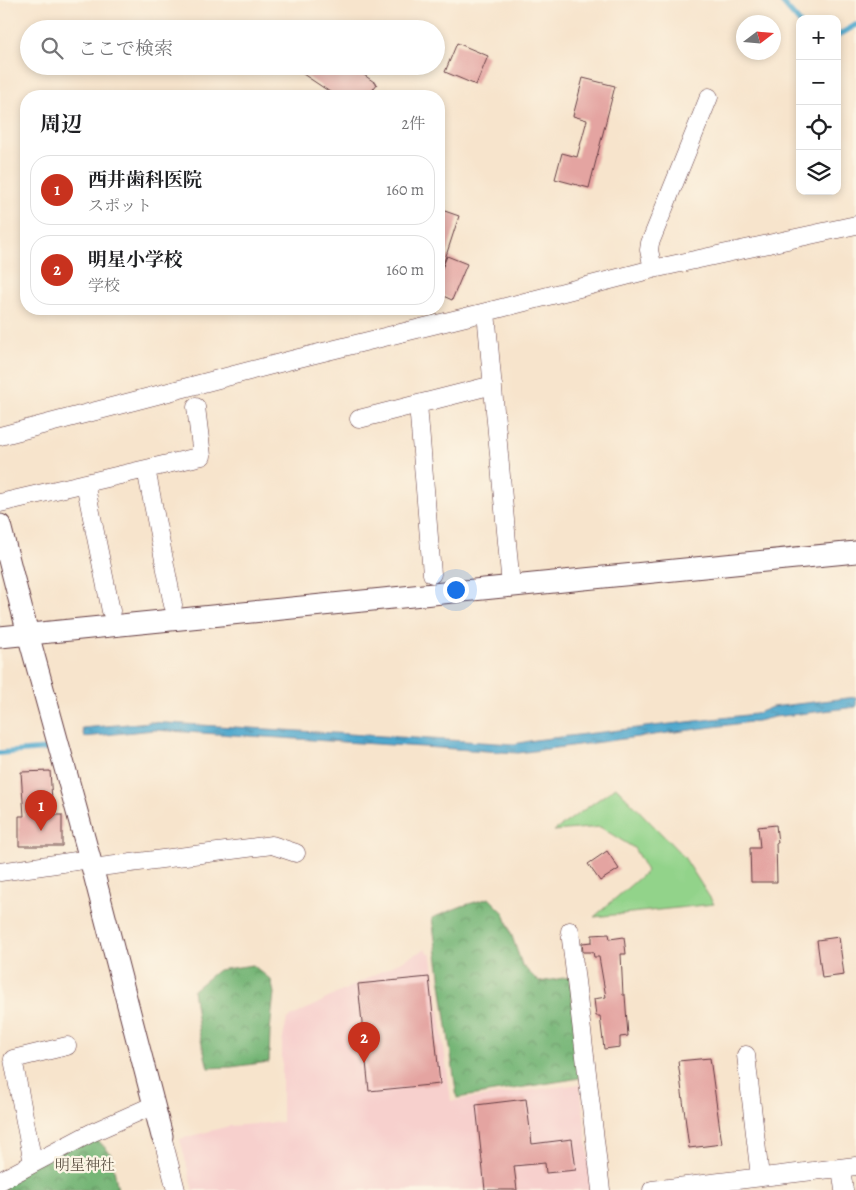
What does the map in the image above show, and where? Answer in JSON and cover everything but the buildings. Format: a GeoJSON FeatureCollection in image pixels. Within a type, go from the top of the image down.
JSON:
{"type":"FeatureCollection","features":[{"type":"Feature","properties":{"kind":"street"},"geometry":{"type":"LineString","coordinates":[[653,269],[650,257],[650,243],[709,97]]}},
{"type":"Feature","properties":{"kind":"street"},"geometry":{"type":"LineString","coordinates":[[0,436],[295,359],[653,269],[856,224]]}},
{"type":"Feature","properties":{"kind":"street"},"geometry":{"type":"LineString","coordinates":[[486,312],[512,586]]}},
{"type":"Feature","properties":{"kind":"street"},"geometry":{"type":"LineString","coordinates":[[359,418],[493,385]]}},
{"type":"Feature","properties":{"kind":"street"},"geometry":{"type":"LineString","coordinates":[[418,404],[432,574]]}},
{"type":"Feature","properties":{"kind":"street"},"geometry":{"type":"LineString","coordinates":[[0,502],[202,456],[196,407]]}},
{"type":"Feature","properties":{"kind":"street"},"geometry":{"type":"LineString","coordinates":[[146,469],[173,605]]}},
{"type":"Feature","properties":{"kind":"street"},"geometry":{"type":"LineString","coordinates":[[86,483],[111,611]]}},
{"type":"Feature","properties":{"kind":"street"},"geometry":{"type":"LineString","coordinates":[[0,525],[176,1190]]}},
{"type":"Feature","properties":{"kind":"street"},"geometry":{"type":"LineString","coordinates":[[0,637],[856,552]]}},
{"type":"Feature","properties":{"kind":"street"},"geometry":{"type":"LineString","coordinates":[[0,872],[272,846],[296,853]]}},
{"type":"Feature","properties":{"kind":"street"},"geometry":{"type":"LineString","coordinates":[[570,931],[602,1190]]}},
{"type":"Feature","properties":{"kind":"street"},"geometry":{"type":"LineString","coordinates":[[34,1163],[13,1059],[68,1046]]}},
{"type":"Feature","properties":{"kind":"street"},"geometry":{"type":"LineString","coordinates":[[746,1055],[760,1177]]}},
{"type":"Feature","properties":{"kind":"street"},"geometry":{"type":"LineString","coordinates":[[0,1181],[91,1133],[154,1105]]}},
{"type":"Feature","properties":{"kind":"street"},"geometry":{"type":"LineString","coordinates":[[652,1190],[723,1186],[760,1177],[849,1167],[844,1190]]}},
{"type":"Feature","properties":{"kind":"shaded area"},"geometry":{"type":"Polygon","coordinates":[[[425,949],[432,956],[451,1101],[580,1084],[593,1190],[193,1190],[180,1139],[229,1126],[282,1122],[282,1043],[287,1019],[425,949]]]}},
{"type":"Feature","properties":{"kind":"green space"},"geometry":{"type":"Polygon","coordinates":[[[616,787],[684,857],[714,904],[594,917],[647,871],[634,848],[600,827],[554,831],[616,787]]]}},
{"type":"Feature","properties":{"kind":"green space"},"geometry":{"type":"Polygon","coordinates":[[[489,898],[504,913],[522,965],[539,982],[570,977],[580,1078],[457,1098],[432,918],[489,898]]]}},
{"type":"Feature","properties":{"kind":"green space"},"geometry":{"type":"Polygon","coordinates":[[[253,965],[271,980],[274,993],[269,1062],[208,1068],[199,1032],[193,990],[218,970],[253,965]]]}},
{"type":"Feature","properties":{"kind":"green space","name":"明星神社"},"geometry":{"type":"Polygon","coordinates":[[[91,1133],[111,1154],[118,1190],[0,1190],[0,1181],[91,1133]]]}},
{"type":"Feature","properties":{"kind":"water"},"geometry":{"type":"Polygon","coordinates":[[[856,697],[856,707],[518,753],[154,730],[84,737],[82,728],[151,722],[514,744],[755,714],[772,707],[856,697]]]}},
{"type":"Feature","properties":{"kind":"waterway"},"geometry":{"type":"LineString","coordinates":[[780,0],[796,18]]}},
{"type":"Feature","properties":{"kind":"waterway"},"geometry":{"type":"LineString","coordinates":[[841,34],[856,25]]}},
{"type":"Feature","properties":{"kind":"waterway"},"geometry":{"type":"LineString","coordinates":[[0,753],[47,749]]}},
{"type":"Feature","properties":{"kind":"place","name":"西井歯科医院"},"geometry":{"type":"Point","coordinates":[41,831]}},
{"type":"Feature","properties":{"kind":"place","name":"明星小学校"},"geometry":{"type":"Point","coordinates":[364,1063]}}]}
